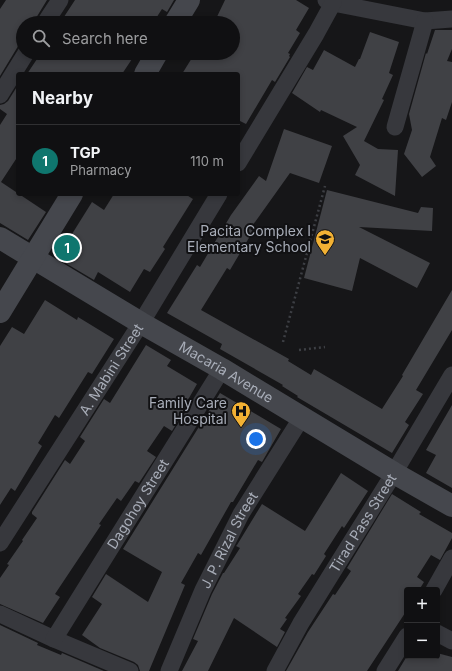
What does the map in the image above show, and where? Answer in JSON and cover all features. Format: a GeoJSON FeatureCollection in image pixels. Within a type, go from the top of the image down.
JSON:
{"type":"FeatureCollection","features":[{"type":"Feature","properties":{"kind":"street"},"geometry":{"type":"LineString","coordinates":[[50,16],[60,0]]}},
{"type":"Feature","properties":{"kind":"street"},"geometry":{"type":"LineString","coordinates":[[180,16],[189,0]]}},
{"type":"Feature","properties":{"kind":"street"},"geometry":{"type":"LineString","coordinates":[[240,160],[316,34],[329,1],[425,21],[452,19]]}},
{"type":"Feature","properties":{"kind":"street"},"geometry":{"type":"LineString","coordinates":[[395,127],[425,21]]}},
{"type":"Feature","properties":{"kind":"street"},"geometry":{"type":"LineString","coordinates":[[0,95],[22,60]]}},
{"type":"Feature","properties":{"kind":"street"},"geometry":{"type":"LineString","coordinates":[[146,72],[153,60]]}},
{"type":"Feature","properties":{"kind":"street"},"geometry":{"type":"LineString","coordinates":[[0,312],[71,196]]}},
{"type":"Feature","properties":{"kind":"street","name":"A. Mabini Street"},"geometry":{"type":"LineString","coordinates":[[0,543],[141,323],[218,196]]}},
{"type":"Feature","properties":{"kind":"street","name":"Macaria Avenue"},"geometry":{"type":"LineString","coordinates":[[0,238],[33,259],[222,369],[394,473],[452,506]]}},
{"type":"Feature","properties":{"kind":"street","name":"Dagohoy Street"},"geometry":{"type":"LineString","coordinates":[[54,639],[222,369]]}},
{"type":"Feature","properties":{"kind":"street","name":"Tirad Pass Street"},"geometry":{"type":"LineString","coordinates":[[275,671],[301,623],[394,473],[452,375]]}},
{"type":"Feature","properties":{"kind":"street","name":"J. P. Rizal Street"},"geometry":{"type":"LineString","coordinates":[[170,671],[203,590],[241,514],[302,417]]}},
{"type":"Feature","properties":{"kind":"street"},"geometry":{"type":"LineString","coordinates":[[436,587],[452,558]]}},
{"type":"Feature","properties":{"kind":"street"},"geometry":{"type":"LineString","coordinates":[[0,614],[54,639],[130,671]]}},
{"type":"Feature","properties":{"kind":"street"},"geometry":{"type":"LineString","coordinates":[[440,635],[452,641]]}},
{"type":"Feature","properties":{"kind":"street"},"geometry":{"type":"LineString","coordinates":[[385,671],[404,641]]}},
{"type":"Feature","properties":{"kind":"path"},"geometry":{"type":"LineString","coordinates":[[283,342],[325,186]]}},
{"type":"Feature","properties":{"kind":"path"},"geometry":{"type":"LineString","coordinates":[[299,350],[325,347]]}},
{"type":"Feature","properties":{"kind":"building"},"geometry":{"type":"Polygon","coordinates":[[[6,0],[47,0],[37,16],[16,16],[16,50],[0,76],[0,9],[6,0]]]}},
{"type":"Feature","properties":{"kind":"building"},"geometry":{"type":"Polygon","coordinates":[[[75,0],[174,0],[167,12],[162,9],[158,16],[65,16],[75,0]]]}},
{"type":"Feature","properties":{"kind":"building"},"geometry":{"type":"Polygon","coordinates":[[[225,0],[296,0],[309,8],[296,30],[300,33],[288,53],[290,54],[290,57],[275,82],[272,80],[246,124],[240,121],[240,72],[183,72],[191,60],[240,60],[240,16],[217,16],[225,0]]]}},
{"type":"Feature","properties":{"kind":"building"},"geometry":{"type":"Polygon","coordinates":[[[435,30],[452,30],[452,49],[447,61],[452,62],[452,102],[446,120],[442,118],[430,157],[436,166],[422,177],[404,154],[412,130],[409,114],[426,53],[427,54],[435,30]]]}},
{"type":"Feature","properties":{"kind":"building"},"geometry":{"type":"Polygon","coordinates":[[[370,32],[399,42],[389,73],[393,75],[382,99],[384,100],[364,141],[378,149],[398,150],[395,196],[355,175],[360,165],[343,136],[357,127],[321,110],[320,112],[292,93],[307,67],[313,70],[324,50],[355,67],[360,59],[370,32]]]}},
{"type":"Feature","properties":{"kind":"building"},"geometry":{"type":"Polygon","coordinates":[[[36,60],[131,60],[123,72],[28,72],[36,60]]]}},
{"type":"Feature","properties":{"kind":"building"},"geometry":{"type":"Polygon","coordinates":[[[16,88],[16,159],[1,182],[16,192],[16,196],[22,196],[46,212],[28,240],[0,223],[0,125],[7,114],[0,109],[0,105],[8,101],[16,88]]]}},
{"type":"Feature","properties":{"kind":"building"},"geometry":{"type":"Polygon","coordinates":[[[284,129],[332,146],[319,183],[290,173],[250,229],[253,231],[230,270],[227,268],[201,310],[289,359],[288,361],[311,375],[314,369],[382,409],[403,376],[402,375],[452,290],[452,330],[416,390],[423,394],[405,422],[409,425],[392,453],[297,397],[298,396],[282,386],[283,385],[220,349],[222,344],[167,313],[197,265],[200,267],[231,215],[259,176],[266,181],[284,129]]]}},
{"type":"Feature","properties":{"kind":"building"},"geometry":{"type":"Polygon","coordinates":[[[327,190],[418,213],[421,207],[433,208],[432,231],[359,227],[430,263],[417,288],[360,258],[352,291],[304,278],[327,190]]]}},
{"type":"Feature","properties":{"kind":"building"},"geometry":{"type":"Polygon","coordinates":[[[113,196],[188,196],[193,199],[163,247],[165,249],[150,272],[144,269],[130,292],[98,272],[94,280],[57,258],[92,202],[104,210],[113,196]]]}},
{"type":"Feature","properties":{"kind":"building"},"geometry":{"type":"Polygon","coordinates":[[[45,300],[77,320],[78,317],[114,339],[92,374],[88,372],[59,418],[55,415],[38,443],[42,446],[15,491],[11,488],[0,505],[0,346],[12,327],[24,334],[45,300]]]}},
{"type":"Feature","properties":{"kind":"building"},"geometry":{"type":"Polygon","coordinates":[[[146,345],[171,360],[167,366],[197,384],[185,405],[187,406],[172,431],[164,426],[147,451],[156,457],[139,483],[135,481],[121,501],[117,498],[99,524],[101,525],[55,594],[60,597],[43,623],[0,604],[0,578],[9,565],[7,564],[37,518],[32,514],[32,512],[65,460],[70,464],[85,441],[80,437],[104,399],[110,403],[146,345]]]}},
{"type":"Feature","properties":{"kind":"building"},"geometry":{"type":"Polygon","coordinates":[[[220,393],[281,429],[262,462],[258,460],[233,502],[231,502],[201,555],[198,553],[181,583],[185,585],[149,671],[140,671],[138,665],[134,662],[100,648],[82,635],[102,604],[92,597],[106,574],[148,602],[162,572],[123,549],[220,393]]]}},
{"type":"Feature","properties":{"kind":"building"},"geometry":{"type":"Polygon","coordinates":[[[452,405],[452,488],[426,473],[436,455],[426,450],[452,405]]]}},
{"type":"Feature","properties":{"kind":"building"},"geometry":{"type":"Polygon","coordinates":[[[341,473],[368,491],[344,528],[342,526],[324,554],[326,556],[314,575],[312,574],[298,594],[301,596],[285,618],[287,619],[280,629],[285,632],[277,647],[234,618],[208,671],[182,671],[198,641],[193,639],[212,594],[223,573],[240,548],[236,546],[262,504],[305,531],[341,473]]]}},
{"type":"Feature","properties":{"kind":"building"},"geometry":{"type":"Polygon","coordinates":[[[392,494],[421,512],[419,514],[452,533],[452,538],[440,560],[431,555],[417,577],[424,582],[421,587],[404,587],[404,615],[367,671],[286,671],[308,632],[333,594],[335,595],[351,571],[347,568],[392,494]]]}},
{"type":"Feature","properties":{"kind":"building"},"geometry":{"type":"Polygon","coordinates":[[[0,625],[38,643],[37,645],[61,655],[62,653],[104,671],[0,671],[0,625]]]}},
{"type":"Feature","properties":{"kind":"building"},"geometry":{"type":"Polygon","coordinates":[[[440,654],[452,657],[452,671],[398,671],[405,659],[440,659],[440,654]]]}},
{"type":"Feature","properties":{"kind":"place","name":"TGP"},"geometry":{"type":"Point","coordinates":[67,248]}},
{"type":"Feature","properties":{"kind":"place","name":"Pacita Complex Ⅰ Elementary School"},"geometry":{"type":"Point","coordinates":[325,256]}},
{"type":"Feature","properties":{"kind":"place","name":"Family Care Hospital"},"geometry":{"type":"Point","coordinates":[241,428]}}]}
